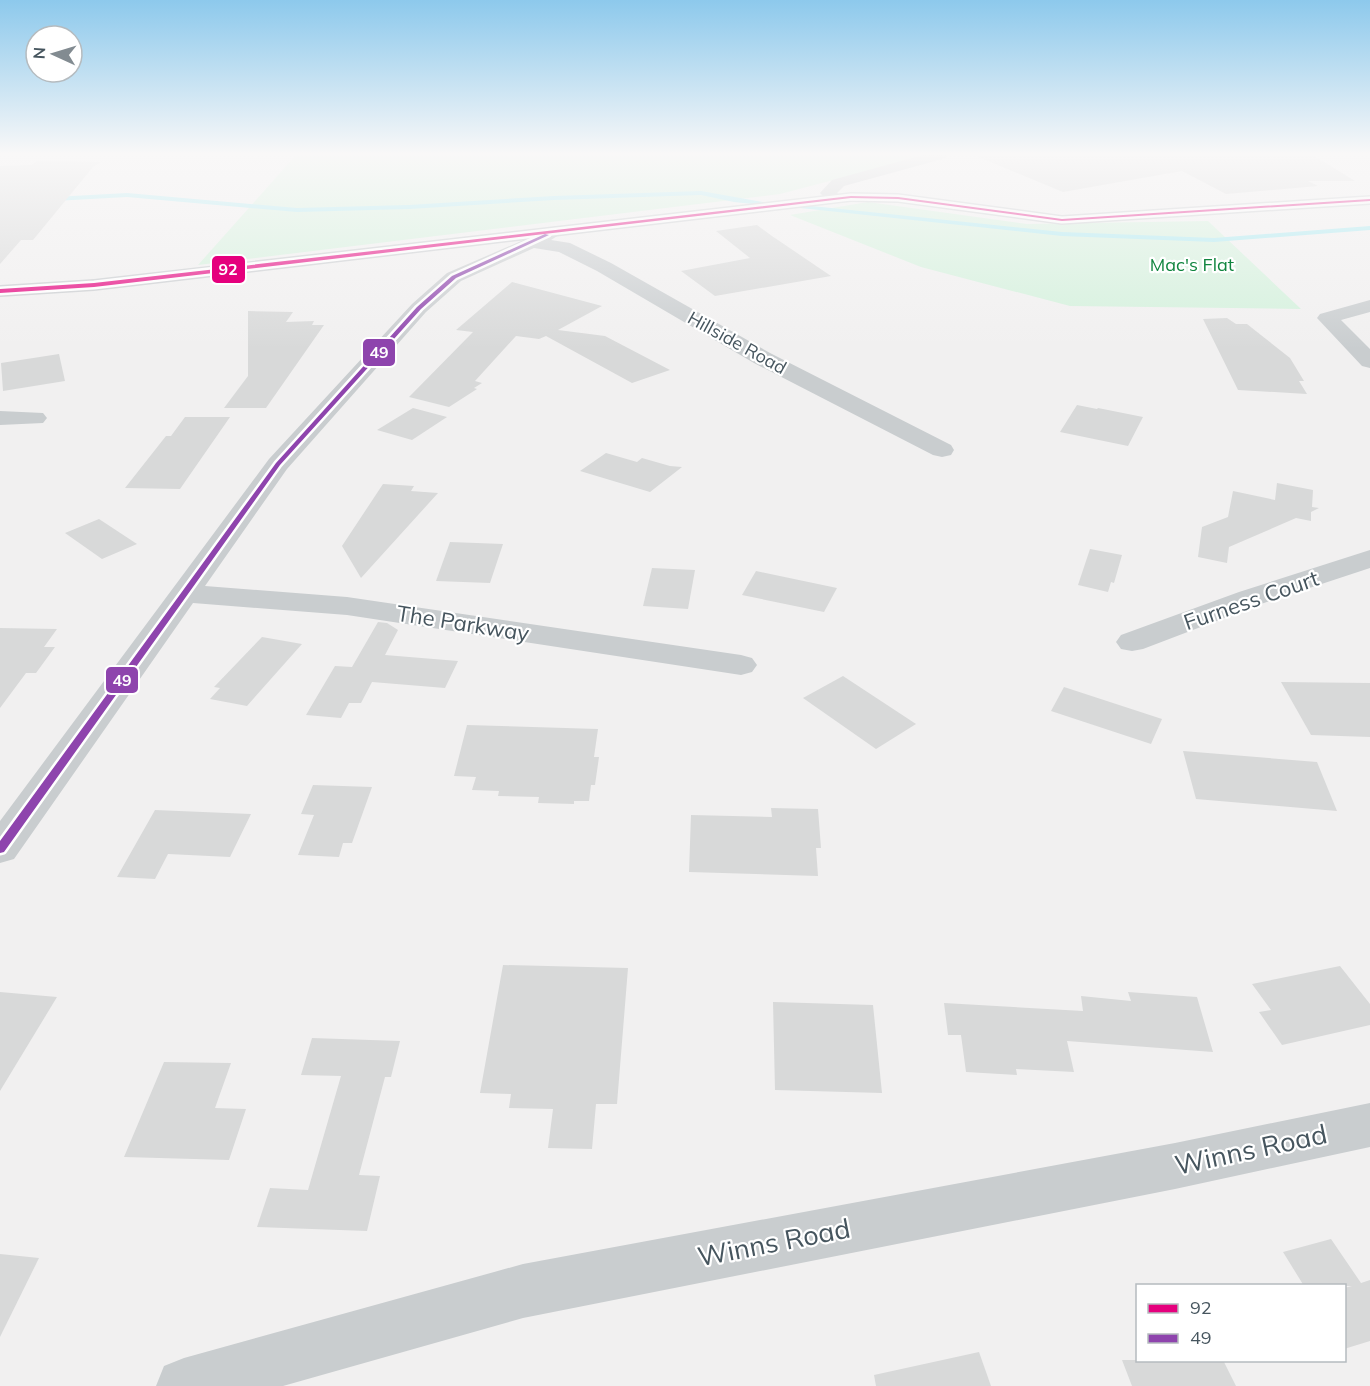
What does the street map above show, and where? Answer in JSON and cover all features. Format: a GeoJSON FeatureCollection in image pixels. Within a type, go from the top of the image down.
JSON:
{"type":"FeatureCollection","features":[{"type":"Feature","properties":{"kind":"main road"},"geometry":{"type":"LineString","coordinates":[[0,291],[94,285],[651,220]]}},
{"type":"Feature","properties":{"kind":"street"},"geometry":{"type":"LineString","coordinates":[[0,849],[278,464],[419,308],[454,277],[556,231]]}},
{"type":"Feature","properties":{"kind":"street","name":"Hillside Road"},"geometry":{"type":"LineString","coordinates":[[531,242],[564,247],[604,267],[762,358],[942,450]]}},
{"type":"Feature","properties":{"kind":"street"},"geometry":{"type":"LineString","coordinates":[[1370,306],[1327,318],[1370,361]]}},
{"type":"Feature","properties":{"kind":"street"},"geometry":{"type":"LineString","coordinates":[[0,418],[35,418]]}},
{"type":"Feature","properties":{"kind":"street","name":"Furness Court"},"geometry":{"type":"LineString","coordinates":[[1132,642],[1250,598],[1370,559]]}},
{"type":"Feature","properties":{"kind":"street","name":"The Parkway"},"geometry":{"type":"LineString","coordinates":[[184,593],[347,606],[741,665]]}},
{"type":"Feature","properties":{"kind":"street","name":"Winns Road"},"geometry":{"type":"LineString","coordinates":[[184,1386],[523,1291],[1175,1166],[1370,1125]]}},
{"type":"Feature","properties":{"kind":"green space"},"geometry":{"type":"Polygon","coordinates":[[[238,220],[569,220],[198,265],[238,220]]]}},
{"type":"Feature","properties":{"kind":"green space","name":"Mac's Flat"},"geometry":{"type":"Polygon","coordinates":[[[802,220],[996,220],[1027,224],[1208,221],[1301,309],[1070,306],[921,267],[802,220]]]}},
{"type":"Feature","properties":{"kind":"building"},"geometry":{"type":"Polygon","coordinates":[[[0,220],[50,220],[33,240],[21,240],[0,264],[0,220]]]}},
{"type":"Feature","properties":{"kind":"building"},"geometry":{"type":"Polygon","coordinates":[[[757,225],[831,276],[715,296],[681,271],[750,258],[716,231],[757,225]]]}},
{"type":"Feature","properties":{"kind":"building"},"geometry":{"type":"Polygon","coordinates":[[[512,282],[602,306],[558,330],[605,336],[670,370],[632,383],[546,336],[539,339],[516,336],[475,381],[482,383],[474,388],[477,389],[449,407],[409,397],[473,332],[456,330],[512,282]]]}},
{"type":"Feature","properties":{"kind":"building"},"geometry":{"type":"Polygon","coordinates":[[[248,311],[293,312],[286,322],[314,321],[312,325],[324,325],[266,408],[224,408],[248,376],[248,311]]]}},
{"type":"Feature","properties":{"kind":"building"},"geometry":{"type":"Polygon","coordinates":[[[1227,318],[1236,324],[1247,324],[1290,358],[1304,381],[1299,381],[1307,394],[1238,390],[1203,319],[1227,318]]]}},
{"type":"Feature","properties":{"kind":"building"},"geometry":{"type":"Polygon","coordinates":[[[59,354],[65,381],[3,391],[1,363],[59,354]]]}},
{"type":"Feature","properties":{"kind":"building"},"geometry":{"type":"Polygon","coordinates":[[[1077,405],[1143,417],[1128,446],[1060,432],[1077,405]]]}},
{"type":"Feature","properties":{"kind":"building"},"geometry":{"type":"Polygon","coordinates":[[[413,408],[447,417],[412,440],[377,430],[413,408]]]}},
{"type":"Feature","properties":{"kind":"building"},"geometry":{"type":"Polygon","coordinates":[[[185,417],[230,417],[180,489],[125,488],[166,436],[171,436],[185,417]]]}},
{"type":"Feature","properties":{"kind":"building"},"geometry":{"type":"Polygon","coordinates":[[[606,453],[637,462],[642,458],[682,467],[650,492],[580,471],[606,453]]]}},
{"type":"Feature","properties":{"kind":"building"},"geometry":{"type":"Polygon","coordinates":[[[1277,483],[1313,490],[1312,507],[1319,508],[1311,512],[1311,521],[1296,518],[1229,547],[1227,563],[1198,557],[1202,527],[1228,517],[1233,491],[1275,500],[1277,483]]]}},
{"type":"Feature","properties":{"kind":"building"},"geometry":{"type":"Polygon","coordinates":[[[383,484],[414,486],[411,491],[438,493],[361,578],[342,546],[383,484]]]}},
{"type":"Feature","properties":{"kind":"building"},"geometry":{"type":"Polygon","coordinates":[[[99,519],[137,544],[102,559],[65,533],[99,519]]]}},
{"type":"Feature","properties":{"kind":"building"},"geometry":{"type":"Polygon","coordinates":[[[450,542],[503,544],[490,583],[436,581],[450,542]]]}},
{"type":"Feature","properties":{"kind":"building"},"geometry":{"type":"Polygon","coordinates":[[[1090,549],[1122,555],[1114,583],[1111,582],[1108,592],[1078,585],[1090,549]]]}},
{"type":"Feature","properties":{"kind":"building"},"geometry":{"type":"Polygon","coordinates":[[[652,568],[695,570],[688,609],[643,606],[652,568]]]}},
{"type":"Feature","properties":{"kind":"building"},"geometry":{"type":"Polygon","coordinates":[[[756,571],[837,588],[824,612],[742,595],[756,571]]]}},
{"type":"Feature","properties":{"kind":"building"},"geometry":{"type":"Polygon","coordinates":[[[378,622],[387,623],[398,630],[385,655],[458,661],[445,688],[372,682],[361,703],[349,703],[341,718],[306,715],[335,666],[352,667],[378,622]]]}},
{"type":"Feature","properties":{"kind":"building"},"geometry":{"type":"Polygon","coordinates":[[[0,628],[57,629],[44,647],[55,647],[36,673],[26,673],[0,708],[0,628]]]}},
{"type":"Feature","properties":{"kind":"building"},"geometry":{"type":"Polygon","coordinates":[[[262,637],[302,644],[247,706],[210,699],[220,688],[214,687],[262,637]]]}},
{"type":"Feature","properties":{"kind":"building"},"geometry":{"type":"Polygon","coordinates":[[[843,676],[916,724],[876,749],[803,698],[843,676]]]}},
{"type":"Feature","properties":{"kind":"building"},"geometry":{"type":"Polygon","coordinates":[[[1281,682],[1370,683],[1370,737],[1311,735],[1281,682]]]}},
{"type":"Feature","properties":{"kind":"building"},"geometry":{"type":"Polygon","coordinates":[[[1064,687],[1162,719],[1151,744],[1051,711],[1064,687]]]}},
{"type":"Feature","properties":{"kind":"building"},"geometry":{"type":"Polygon","coordinates":[[[467,725],[598,729],[594,757],[599,757],[595,785],[591,785],[589,801],[574,801],[574,804],[538,803],[539,797],[498,796],[499,791],[472,790],[476,777],[454,776],[467,725]]]}},
{"type":"Feature","properties":{"kind":"building"},"geometry":{"type":"Polygon","coordinates":[[[1183,751],[1317,762],[1337,811],[1196,799],[1183,751]]]}},
{"type":"Feature","properties":{"kind":"building"},"geometry":{"type":"Polygon","coordinates":[[[313,785],[372,787],[352,843],[343,843],[339,857],[298,855],[314,815],[301,814],[313,785]]]}},
{"type":"Feature","properties":{"kind":"building"},"geometry":{"type":"Polygon","coordinates":[[[771,808],[818,809],[821,848],[816,848],[818,876],[689,872],[691,815],[772,817],[771,808]]]}},
{"type":"Feature","properties":{"kind":"building"},"geometry":{"type":"Polygon","coordinates":[[[155,810],[251,814],[230,857],[168,854],[155,879],[117,877],[155,810]]]}},
{"type":"Feature","properties":{"kind":"building"},"geometry":{"type":"Polygon","coordinates":[[[503,965],[628,968],[617,1104],[596,1104],[592,1149],[548,1148],[553,1109],[509,1108],[511,1094],[480,1093],[503,965]]]}},
{"type":"Feature","properties":{"kind":"building"},"geometry":{"type":"Polygon","coordinates":[[[1340,966],[1370,1004],[1370,1025],[1282,1045],[1259,1012],[1271,1010],[1252,984],[1340,966]]]}},
{"type":"Feature","properties":{"kind":"building"},"geometry":{"type":"Polygon","coordinates":[[[0,992],[57,997],[0,1091],[0,992]]]}},
{"type":"Feature","properties":{"kind":"building"},"geometry":{"type":"Polygon","coordinates":[[[1128,992],[1197,997],[1213,1052],[1067,1041],[1074,1072],[1016,1069],[1017,1075],[966,1072],[961,1035],[948,1035],[944,1003],[1083,1011],[1081,996],[1131,1001],[1128,992]]]}},
{"type":"Feature","properties":{"kind":"building"},"geometry":{"type":"Polygon","coordinates":[[[773,1002],[873,1005],[882,1093],[775,1090],[773,1002]]]}},
{"type":"Feature","properties":{"kind":"building"},"geometry":{"type":"Polygon","coordinates":[[[312,1038],[400,1041],[391,1077],[385,1077],[359,1175],[380,1176],[367,1231],[257,1227],[270,1188],[308,1190],[341,1076],[301,1075],[312,1038]]]}},
{"type":"Feature","properties":{"kind":"building"},"geometry":{"type":"Polygon","coordinates":[[[164,1062],[231,1063],[215,1108],[246,1109],[229,1160],[124,1157],[164,1062]]]}},
{"type":"Feature","properties":{"kind":"building"},"geometry":{"type":"Polygon","coordinates":[[[1331,1239],[1361,1283],[1370,1280],[1370,1341],[1346,1348],[1346,1288],[1352,1286],[1303,1284],[1283,1252],[1331,1239]]]}},
{"type":"Feature","properties":{"kind":"building"},"geometry":{"type":"Polygon","coordinates":[[[0,1254],[39,1258],[0,1337],[0,1254]]]}},
{"type":"Feature","properties":{"kind":"building"},"geometry":{"type":"Polygon","coordinates":[[[979,1352],[991,1386],[876,1386],[874,1375],[979,1352]]]}},
{"type":"Feature","properties":{"kind":"building"},"geometry":{"type":"Polygon","coordinates":[[[1122,1360],[1224,1362],[1236,1386],[1132,1386],[1122,1360]]]}},
{"type":"Feature","properties":{"kind":"waterway"},"geometry":{"type":"LineString","coordinates":[[924,220],[1062,234],[1214,240],[1370,228]]}},
{"type":"Feature","properties":{"kind":"transit line","name":"92"},"geometry":{"type":"LineString","coordinates":[[0,291],[94,285],[656,220]]}},
{"type":"Feature","properties":{"kind":"transit line","name":"92"},"geometry":{"type":"LineString","coordinates":[[1060,220],[1067,220]]}},
{"type":"Feature","properties":{"kind":"transit line","name":"49"},"geometry":{"type":"LineString","coordinates":[[0,849],[278,464],[419,308],[454,277],[547,235]]}}]}
